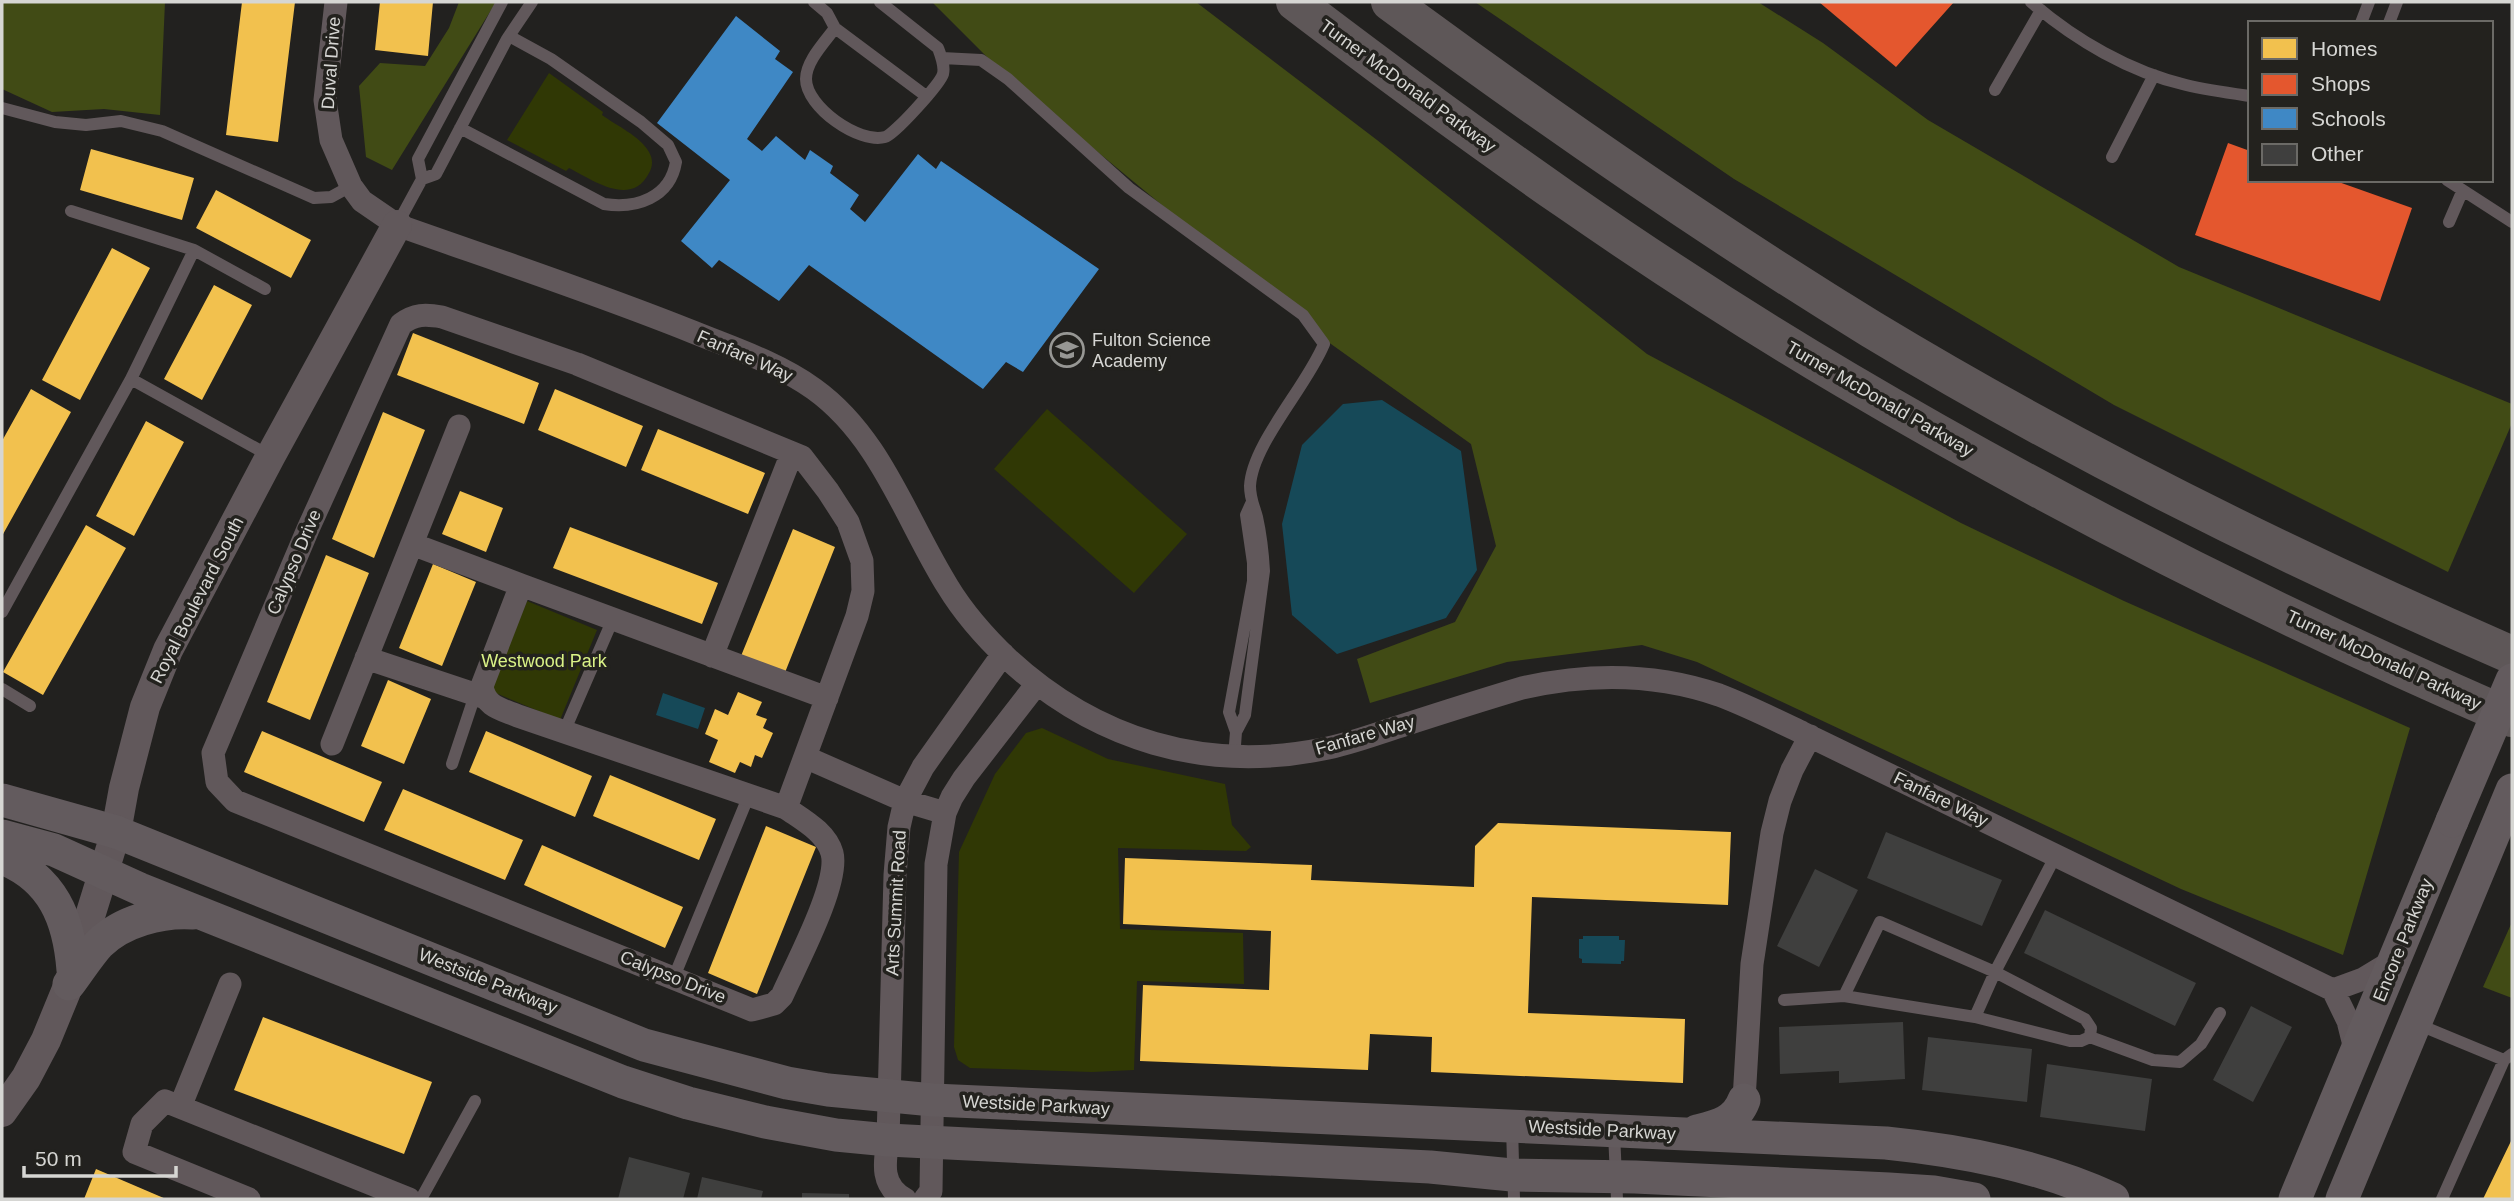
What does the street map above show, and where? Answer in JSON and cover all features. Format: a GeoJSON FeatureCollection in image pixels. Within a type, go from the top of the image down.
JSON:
{"type":"FeatureCollection","features":[{"type":"Feature","properties":{"kind":"highway","name":"Turner McDonald Parkway"},"geometry":{"type":"LineString","coordinates":[[1295,2],[1558,195],[1650,257],[1844,379],[2010,474],[2132,539],[2332,637],[2512,718]]}},
{"type":"Feature","properties":{"kind":"highway"},"geometry":{"type":"LineString","coordinates":[[1390,2],[1590,147],[1781,273],[1874,330],[1978,390],[2172,494],[2362,588],[2512,655]]}},
{"type":"Feature","properties":{"kind":"main road","name":"Encore Parkway"},"geometry":{"type":"LineString","coordinates":[[2294,1195],[2512,680]]}},
{"type":"Feature","properties":{"kind":"main road"},"geometry":{"type":"LineString","coordinates":[[2342,1199],[2512,790]]}},
{"type":"Feature","properties":{"kind":"main road","name":"Westside Parkway"},"geometry":{"type":"LineString","coordinates":[[2,800],[116,832],[644,1045],[787,1083],[933,1100],[1886,1143],[1964,1152],[2031,1169],[2113,1199]]}},
{"type":"Feature","properties":{"kind":"main road"},"geometry":{"type":"LineString","coordinates":[[2,836],[54,850],[202,914],[587,1068],[658,1094],[799,1129],[932,1144],[1430,1167],[1513,1187],[1724,1186],[1911,1190],[1973,1199]]}},
{"type":"Feature","properties":{"kind":"main road"},"geometry":{"type":"LineString","coordinates":[[2,858],[34,875],[52,896],[68,928],[71,977]]}},
{"type":"Feature","properties":{"kind":"main road"},"geometry":{"type":"LineString","coordinates":[[71,977],[99,944],[117,930],[161,915],[202,914]]}},
{"type":"Feature","properties":{"kind":"main road"},"geometry":{"type":"LineString","coordinates":[[1676,1134],[1732,1119],[1741,1110],[1744,1100]]}},
{"type":"Feature","properties":{"kind":"main road"},"geometry":{"type":"LineString","coordinates":[[1744,1100],[1762,1125],[1781,1139]]}},
{"type":"Feature","properties":{"kind":"street","name":"Duval Drive"},"geometry":{"type":"LineString","coordinates":[[336,2],[325,100],[331,140],[351,186],[362,201],[397,225]]}},
{"type":"Feature","properties":{"kind":"street","name":"Royal Boulevard South"},"geometry":{"type":"LineString","coordinates":[[2,1112],[26,1079],[46,1040],[71,977],[116,832],[124,788],[154,682],[183,620],[397,225]]}},
{"type":"Feature","properties":{"kind":"street","name":"Fanfare Way"},"geometry":{"type":"LineString","coordinates":[[397,225],[656,317],[779,367],[815,390],[847,417],[879,461],[940,576],[980,632],[1036,685],[1076,711],[1125,734],[1189,752],[1234,758],[1276,755],[1326,748],[1522,688],[1581,678],[1640,679],[1686,686],[1719,695],[1810,736],[2333,990]]}},
{"type":"Feature","properties":{"kind":"street","name":"Calypso Drive"},"geometry":{"type":"LineString","coordinates":[[428,314],[577,364],[802,457],[848,522],[862,561],[863,592],[857,616],[827,698],[786,808],[822,834],[832,852],[831,879],[825,900],[782,996],[774,1004],[752,1010],[235,801],[217,782],[213,753],[308,529],[401,324],[413,316],[428,314]]}},
{"type":"Feature","properties":{"kind":"street"},"geometry":{"type":"LineString","coordinates":[[332,744],[459,426]]}},
{"type":"Feature","properties":{"kind":"street"},"geometry":{"type":"LineString","coordinates":[[712,656],[792,453]]}},
{"type":"Feature","properties":{"kind":"street"},"geometry":{"type":"LineString","coordinates":[[412,544],[827,698]]}},
{"type":"Feature","properties":{"kind":"street"},"geometry":{"type":"LineString","coordinates":[[479,696],[521,585]]}},
{"type":"Feature","properties":{"kind":"street","name":"Arts Summit Road"},"geometry":{"type":"LineString","coordinates":[[905,1199],[897,1195],[886,1180],[884,1162],[890,1096],[895,851],[905,801],[923,767],[1003,654]]}},
{"type":"Feature","properties":{"kind":"street"},"geometry":{"type":"LineString","coordinates":[[366,658],[479,696],[518,716],[786,808]]}},
{"type":"Feature","properties":{"kind":"street"},"geometry":{"type":"LineString","coordinates":[[925,1199],[931,1191],[936,864],[945,813],[964,778],[1036,685]]}},
{"type":"Feature","properties":{"kind":"street"},"geometry":{"type":"LineString","coordinates":[[1744,1100],[1752,964],[1772,832],[1792,770],[1810,736]]}},
{"type":"Feature","properties":{"kind":"street"},"geometry":{"type":"LineString","coordinates":[[805,757],[905,801],[945,813]]}},
{"type":"Feature","properties":{"kind":"street"},"geometry":{"type":"LineString","coordinates":[[2356,1053],[2354,1037],[2333,990],[2363,979],[2396,959]]}},
{"type":"Feature","properties":{"kind":"street"},"geometry":{"type":"LineString","coordinates":[[180,1107],[230,984]]}},
{"type":"Feature","properties":{"kind":"street"},"geometry":{"type":"LineString","coordinates":[[249,1199],[214,1192],[134,1152],[142,1124],[165,1101],[409,1199]]}},
{"type":"Feature","properties":{"kind":"lane"},"geometry":{"type":"LineString","coordinates":[[397,225],[422,179],[418,159],[502,2]]}},
{"type":"Feature","properties":{"kind":"lane"},"geometry":{"type":"LineString","coordinates":[[422,179],[436,174],[509,36],[532,2]]}},
{"type":"Feature","properties":{"kind":"lane"},"geometry":{"type":"LineString","coordinates":[[814,2],[827,13],[835,28],[926,96]]}},
{"type":"Feature","properties":{"kind":"lane"},"geometry":{"type":"LineString","coordinates":[[835,28],[812,59],[806,79],[809,94],[825,112],[861,136],[872,139],[886,137],[900,128],[943,74],[938,48],[880,2]]}},
{"type":"Feature","properties":{"kind":"lane"},"geometry":{"type":"LineString","coordinates":[[2362,21],[2370,2]]}},
{"type":"Feature","properties":{"kind":"lane"},"geometry":{"type":"LineString","coordinates":[[2390,21],[2397,2]]}},
{"type":"Feature","properties":{"kind":"lane"},"geometry":{"type":"LineString","coordinates":[[1995,90],[2036,6],[2074,35],[2154,75],[2185,85],[2248,96]]}},
{"type":"Feature","properties":{"kind":"lane"},"geometry":{"type":"LineString","coordinates":[[460,128],[604,204],[626,206],[639,203],[658,193],[670,178],[676,162],[668,145],[641,122],[551,59],[509,36]]}},
{"type":"Feature","properties":{"kind":"lane"},"geometry":{"type":"LineString","coordinates":[[942,58],[981,60],[1008,79],[1129,188],[1303,315],[1324,344],[1316,365],[1263,445],[1250,484],[1251,504],[1256,513],[1263,550],[1264,571],[1245,715],[1236,732],[1234,758]]}},
{"type":"Feature","properties":{"kind":"lane"},"geometry":{"type":"LineString","coordinates":[[2112,157],[2154,75]]}},
{"type":"Feature","properties":{"kind":"lane"},"geometry":{"type":"LineString","coordinates":[[2,108],[55,122],[86,125],[121,121],[162,131],[314,198],[331,197],[351,186]]}},
{"type":"Feature","properties":{"kind":"lane"},"geometry":{"type":"LineString","coordinates":[[2450,182],[2512,222]]}},
{"type":"Feature","properties":{"kind":"lane"},"geometry":{"type":"LineString","coordinates":[[2449,222],[2462,192]]}},
{"type":"Feature","properties":{"kind":"lane"},"geometry":{"type":"LineString","coordinates":[[71,211],[194,250],[265,289]]}},
{"type":"Feature","properties":{"kind":"lane"},"geometry":{"type":"LineString","coordinates":[[2,612],[131,379],[194,250]]}},
{"type":"Feature","properties":{"kind":"lane"},"geometry":{"type":"LineString","coordinates":[[131,379],[270,457]]}},
{"type":"Feature","properties":{"kind":"lane"},"geometry":{"type":"LineString","coordinates":[[564,732],[612,619]]}},
{"type":"Feature","properties":{"kind":"lane"},"geometry":{"type":"LineString","coordinates":[[2,690],[30,706]]}},
{"type":"Feature","properties":{"kind":"lane"},"geometry":{"type":"LineString","coordinates":[[452,764],[479,696]]}},
{"type":"Feature","properties":{"kind":"lane"},"geometry":{"type":"LineString","coordinates":[[674,977],[749,795]]}},
{"type":"Feature","properties":{"kind":"lane"},"geometry":{"type":"LineString","coordinates":[[1975,1017],[1995,972],[2056,855]]}},
{"type":"Feature","properties":{"kind":"lane"},"geometry":{"type":"LineString","coordinates":[[1844,996],[1880,922],[1995,972],[2085,1019],[2091,1028],[2090,1037]]}},
{"type":"Feature","properties":{"kind":"lane"},"geometry":{"type":"LineString","coordinates":[[1784,1000],[1844,996],[1975,1017],[2070,1041],[2081,1041],[2090,1037],[2153,1060],[2180,1062],[2201,1044],[2220,1013]]}},
{"type":"Feature","properties":{"kind":"lane"},"geometry":{"type":"LineString","coordinates":[[2416,1024],[2508,1057],[2442,1199]]}},
{"type":"Feature","properties":{"kind":"lane"},"geometry":{"type":"LineString","coordinates":[[421,1199],[475,1101]]}},
{"type":"Feature","properties":{"kind":"lane"},"geometry":{"type":"LineString","coordinates":[[1512,1126],[1513,1187]]}},
{"type":"Feature","properties":{"kind":"lane"},"geometry":{"type":"LineString","coordinates":[[1614,1131],[1617,1188]]}},
{"type":"Feature","properties":{"kind":"green space"},"geometry":{"type":"Polygon","coordinates":[[[2,2],[165,2],[160,115],[104,109],[52,112],[2,89],[2,2]]]}},
{"type":"Feature","properties":{"kind":"green space"},"geometry":{"type":"Polygon","coordinates":[[[459,2],[496,2],[392,170],[366,157],[359,86],[380,63],[425,66],[449,28],[459,2]]]}},
{"type":"Feature","properties":{"kind":"green space"},"geometry":{"type":"Polygon","coordinates":[[[932,2],[1196,2],[1377,140],[1647,354],[1961,523],[2124,601],[2410,728],[2343,955],[2181,889],[1697,662],[1642,645],[1507,662],[1370,703],[1357,659],[1455,622],[1496,546],[1471,444],[1324,339],[1007,77],[932,2]]]}},
{"type":"Feature","properties":{"kind":"green space"},"geometry":{"type":"Polygon","coordinates":[[[1475,2],[1758,2],[1823,43],[1928,120],[2179,267],[2512,404],[2512,423],[2448,572],[2114,405],[1734,179],[1475,2]]]}},
{"type":"Feature","properties":{"kind":"green space"},"geometry":{"type":"Polygon","coordinates":[[[549,73],[645,146],[652,165],[641,183],[632,189],[611,188],[569,168],[566,171],[507,140],[549,73]]]}},
{"type":"Feature","properties":{"kind":"green space"},"geometry":{"type":"Polygon","coordinates":[[[1047,409],[1187,534],[1134,593],[994,469],[1047,409]]]}},
{"type":"Feature","properties":{"kind":"green space","name":"Westwood Park"},"geometry":{"type":"Polygon","coordinates":[[[527,601],[597,630],[560,720],[491,691],[527,601]]]}},
{"type":"Feature","properties":{"kind":"green space"},"geometry":{"type":"Polygon","coordinates":[[[1042,728],[1108,759],[1225,784],[1232,825],[1251,847],[1246,851],[1118,848],[1120,929],[1243,933],[1244,984],[1137,981],[1134,1070],[1092,1072],[970,1068],[958,1060],[954,1047],[959,852],[995,774],[1026,733],[1042,728]]]}},
{"type":"Feature","properties":{"kind":"green space"},"geometry":{"type":"Polygon","coordinates":[[[2512,922],[2512,998],[2483,987],[2512,922]]]}},
{"type":"Feature","properties":{"kind":"water"},"geometry":{"type":"Polygon","coordinates":[[[1382,400],[1461,451],[1477,570],[1446,618],[1337,654],[1292,615],[1282,524],[1302,445],[1343,404],[1382,400]]]}},
{"type":"Feature","properties":{"kind":"water"},"geometry":{"type":"Polygon","coordinates":[[[663,693],[705,708],[698,729],[656,715],[663,693]]]}},
{"type":"Feature","properties":{"kind":"water"},"geometry":{"type":"Polygon","coordinates":[[[1583,936],[1619,936],[1619,940],[1625,940],[1624,961],[1621,961],[1621,964],[1582,963],[1579,958],[1579,939],[1583,939],[1583,936]]]}},
{"type":"Feature","properties":{"kind":"building: Homes"},"geometry":{"type":"Polygon","coordinates":[[[242,2],[295,2],[278,142],[226,135],[242,2]]]}},
{"type":"Feature","properties":{"kind":"building: Homes"},"geometry":{"type":"Polygon","coordinates":[[[380,2],[433,2],[428,56],[375,50],[380,2]]]}},
{"type":"Feature","properties":{"kind":"building: Homes"},"geometry":{"type":"Polygon","coordinates":[[[91,149],[194,178],[182,220],[80,190],[91,149]]]}},
{"type":"Feature","properties":{"kind":"building: Homes"},"geometry":{"type":"Polygon","coordinates":[[[216,190],[311,240],[291,278],[196,228],[216,190]]]}},
{"type":"Feature","properties":{"kind":"building: Homes"},"geometry":{"type":"Polygon","coordinates":[[[112,248],[150,268],[80,400],[42,380],[112,248]]]}},
{"type":"Feature","properties":{"kind":"building: Homes"},"geometry":{"type":"Polygon","coordinates":[[[214,285],[252,305],[202,400],[164,379],[214,285]]]}},
{"type":"Feature","properties":{"kind":"building: Homes"},"geometry":{"type":"Polygon","coordinates":[[[413,333],[539,383],[524,424],[397,375],[413,333]]]}},
{"type":"Feature","properties":{"kind":"building: Homes"},"geometry":{"type":"Polygon","coordinates":[[[31,389],[71,412],[2,536],[2,441],[31,389]]]}},
{"type":"Feature","properties":{"kind":"building: Homes"},"geometry":{"type":"Polygon","coordinates":[[[555,389],[643,426],[626,467],[538,430],[555,389]]]}},
{"type":"Feature","properties":{"kind":"building: Homes"},"geometry":{"type":"Polygon","coordinates":[[[383,412],[425,430],[374,558],[332,539],[383,412]]]}},
{"type":"Feature","properties":{"kind":"building: Homes"},"geometry":{"type":"Polygon","coordinates":[[[146,421],[184,442],[134,536],[96,516],[146,421]]]}},
{"type":"Feature","properties":{"kind":"building: Homes"},"geometry":{"type":"Polygon","coordinates":[[[658,429],[765,473],[748,514],[641,470],[658,429]]]}},
{"type":"Feature","properties":{"kind":"building: Homes"},"geometry":{"type":"Polygon","coordinates":[[[460,491],[503,508],[486,552],[442,534],[460,491]]]}},
{"type":"Feature","properties":{"kind":"building: Homes"},"geometry":{"type":"Polygon","coordinates":[[[86,525],[126,548],[43,695],[3,672],[86,525]]]}},
{"type":"Feature","properties":{"kind":"building: Homes"},"geometry":{"type":"Polygon","coordinates":[[[570,527],[718,583],[702,624],[553,568],[570,527]]]}},
{"type":"Feature","properties":{"kind":"building: Homes"},"geometry":{"type":"Polygon","coordinates":[[[793,529],[835,547],[784,675],[741,656],[793,529]]]}},
{"type":"Feature","properties":{"kind":"building: Homes"},"geometry":{"type":"Polygon","coordinates":[[[326,555],[369,573],[310,720],[267,702],[326,555]]]}},
{"type":"Feature","properties":{"kind":"building: Homes"},"geometry":{"type":"Polygon","coordinates":[[[433,564],[476,582],[442,666],[399,648],[433,564]]]}},
{"type":"Feature","properties":{"kind":"building: Homes"},"geometry":{"type":"Polygon","coordinates":[[[388,680],[431,699],[404,764],[361,746],[388,680]]]}},
{"type":"Feature","properties":{"kind":"building: Homes"},"geometry":{"type":"Polygon","coordinates":[[[738,692],[762,702],[756,715],[767,719],[763,728],[773,733],[762,758],[755,755],[751,767],[740,762],[735,773],[709,762],[718,740],[705,734],[715,709],[728,715],[738,692]]]}},
{"type":"Feature","properties":{"kind":"building: Homes"},"geometry":{"type":"Polygon","coordinates":[[[262,731],[382,782],[364,822],[244,772],[262,731]]]}},
{"type":"Feature","properties":{"kind":"building: Homes"},"geometry":{"type":"Polygon","coordinates":[[[486,731],[592,776],[575,817],[469,772],[486,731]]]}},
{"type":"Feature","properties":{"kind":"building: Homes"},"geometry":{"type":"Polygon","coordinates":[[[610,775],[716,819],[699,860],[593,816],[610,775]]]}},
{"type":"Feature","properties":{"kind":"building: Homes"},"geometry":{"type":"Polygon","coordinates":[[[403,789],[523,840],[505,880],[384,830],[403,789]]]}},
{"type":"Feature","properties":{"kind":"building: Homes"},"geometry":{"type":"Polygon","coordinates":[[[1498,823],[1731,832],[1728,905],[1532,897],[1528,1013],[1685,1019],[1683,1083],[1431,1072],[1432,1037],[1370,1034],[1368,1070],[1140,1061],[1143,985],[1269,990],[1271,931],[1123,924],[1125,858],[1312,865],[1311,880],[1474,887],[1475,846],[1498,823]]]}},
{"type":"Feature","properties":{"kind":"building: Homes"},"geometry":{"type":"Polygon","coordinates":[[[766,826],[816,847],[757,994],[708,973],[766,826]]]}},
{"type":"Feature","properties":{"kind":"building: Homes"},"geometry":{"type":"Polygon","coordinates":[[[542,845],[683,907],[665,948],[524,885],[542,845]]]}},
{"type":"Feature","properties":{"kind":"building: Homes"},"geometry":{"type":"Polygon","coordinates":[[[263,1017],[432,1082],[404,1154],[234,1090],[263,1017]]]}},
{"type":"Feature","properties":{"kind":"building: Homes"},"geometry":{"type":"Polygon","coordinates":[[[2512,1139],[2512,1199],[2483,1199],[2512,1139]]]}},
{"type":"Feature","properties":{"kind":"building: Homes"},"geometry":{"type":"Polygon","coordinates":[[[96,1169],[166,1199],[84,1199],[96,1169]]]}},
{"type":"Feature","properties":{"kind":"building: Shops"},"geometry":{"type":"Polygon","coordinates":[[[1819,2],[1954,2],[1896,67],[1819,2]]]}},
{"type":"Feature","properties":{"kind":"building: Shops"},"geometry":{"type":"Polygon","coordinates":[[[2228,143],[2248,150],[2248,182],[2339,182],[2412,208],[2380,301],[2195,235],[2228,143]]]}},
{"type":"Feature","properties":{"kind":"building: Schools"},"geometry":{"type":"Polygon","coordinates":[[[736,16],[780,51],[775,59],[793,72],[747,139],[762,151],[776,136],[805,160],[810,150],[833,166],[830,173],[859,195],[850,209],[865,222],[918,154],[936,169],[941,161],[1099,269],[1023,372],[1006,362],[983,389],[809,265],[779,301],[719,260],[712,268],[681,241],[730,180],[657,123],[736,16]]]}},
{"type":"Feature","properties":{"kind":"building: Other"},"geometry":{"type":"Polygon","coordinates":[[[1886,832],[2002,880],[1982,926],[1867,878],[1886,832]]]}},
{"type":"Feature","properties":{"kind":"building: Other"},"geometry":{"type":"Polygon","coordinates":[[[1815,869],[1858,890],[1819,967],[1777,946],[1815,869]]]}},
{"type":"Feature","properties":{"kind":"building: Other"},"geometry":{"type":"Polygon","coordinates":[[[2045,910],[2196,983],[2175,1026],[2024,953],[2045,910]]]}},
{"type":"Feature","properties":{"kind":"building: Other"},"geometry":{"type":"Polygon","coordinates":[[[2251,1006],[2292,1027],[2253,1102],[2213,1080],[2251,1006]]]}},
{"type":"Feature","properties":{"kind":"building: Other"},"geometry":{"type":"Polygon","coordinates":[[[1903,1022],[1905,1079],[1839,1083],[1839,1071],[1780,1074],[1779,1027],[1903,1022]]]}},
{"type":"Feature","properties":{"kind":"building: Other"},"geometry":{"type":"Polygon","coordinates":[[[1928,1037],[2032,1049],[2027,1102],[1922,1090],[1928,1037]]]}},
{"type":"Feature","properties":{"kind":"building: Other"},"geometry":{"type":"Polygon","coordinates":[[[2047,1064],[2152,1079],[2145,1131],[2040,1117],[2047,1064]]]}},
{"type":"Feature","properties":{"kind":"building: Other"},"geometry":{"type":"Polygon","coordinates":[[[629,1157],[690,1173],[683,1199],[618,1199],[629,1157]]]}},
{"type":"Feature","properties":{"kind":"building: Other"},"geometry":{"type":"Polygon","coordinates":[[[702,1177],[763,1191],[761,1199],[697,1199],[702,1177]]]}},
{"type":"Feature","properties":{"kind":"building: Other"},"geometry":{"type":"Polygon","coordinates":[[[802,1193],[849,1194],[849,1199],[802,1199],[802,1193]]]}},
{"type":"Feature","properties":{"kind":"place","name":"Fulton Science Academy"},"geometry":{"type":"Point","coordinates":[1067,350]}}]}
